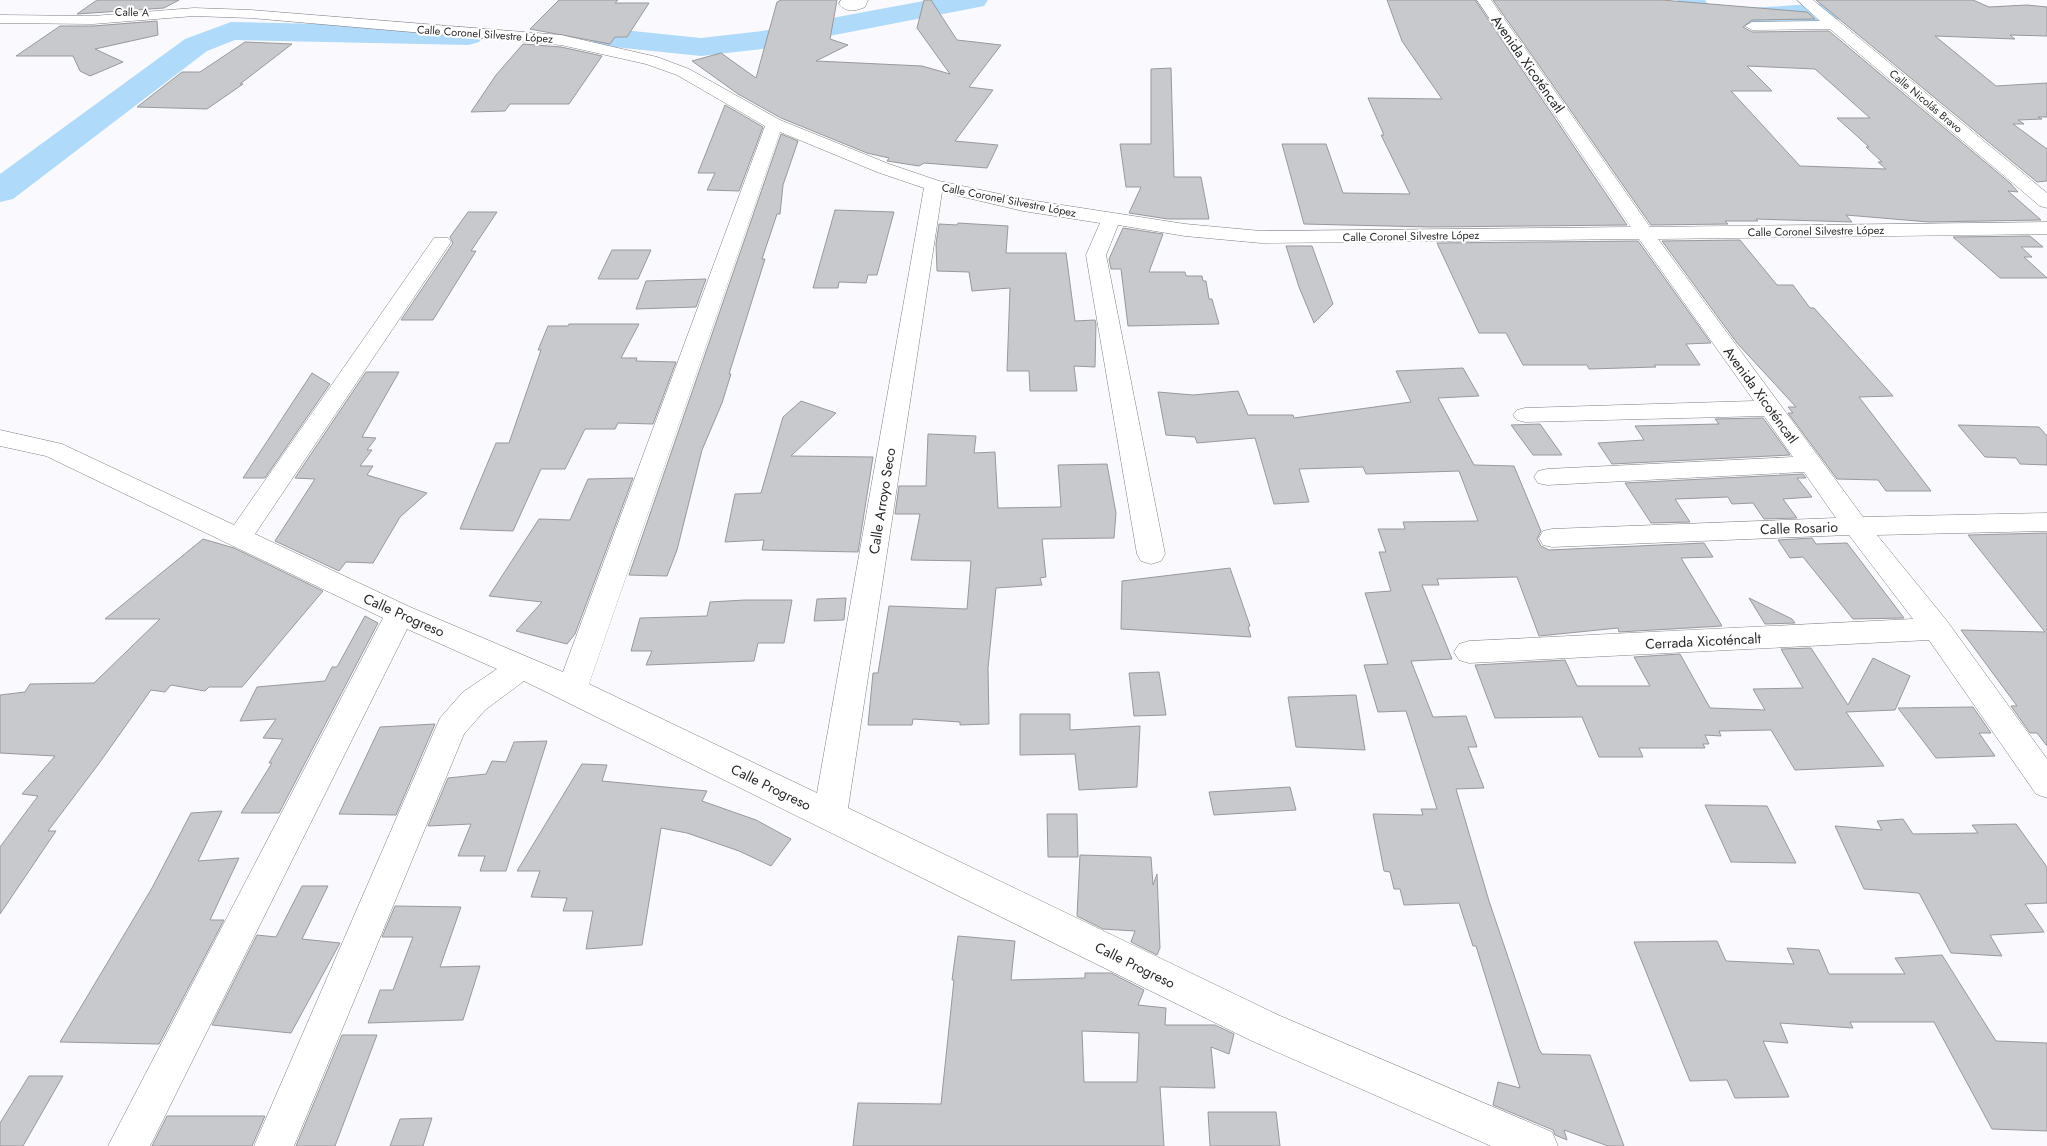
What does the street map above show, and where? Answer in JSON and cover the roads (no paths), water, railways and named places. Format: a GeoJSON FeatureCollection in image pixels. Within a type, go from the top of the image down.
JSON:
{"type":"FeatureCollection","features":[{"type":"Feature","properties":{"kind":"street"},"geometry":{"type":"LineString","coordinates":[[848,0],[846,4],[853,7],[860,4],[861,0]]}},
{"type":"Feature","properties":{"kind":"street","name":"Avenida Xicoténcatl"},"geometry":{"type":"LineString","coordinates":[[1484,0],[1645,234],[1856,526],[1937,629],[2047,784]]}},
{"type":"Feature","properties":{"kind":"street","name":"Calle Nicolás Bravo"},"geometry":{"type":"LineString","coordinates":[[1808,3],[2047,202]]}},
{"type":"Feature","properties":{"kind":"street","name":"Calle A"},"geometry":{"type":"LineString","coordinates":[[107,5],[98,11],[191,13]]}},
{"type":"Feature","properties":{"kind":"street","name":"Calle Coronel Silvestre López"},"geometry":{"type":"LineString","coordinates":[[0,19],[93,20],[191,13],[256,5],[561,40],[652,60],[675,69],[774,124],[883,168],[934,185],[1023,205],[1111,219],[1261,237],[2047,228]]}},
{"type":"Feature","properties":{"kind":"street"},"geometry":{"type":"LineString","coordinates":[[1752,26],[1831,22]]}},
{"type":"Feature","properties":{"kind":"street"},"geometry":{"type":"LineString","coordinates":[[572,689],[774,124]]}},
{"type":"Feature","properties":{"kind":"street","name":"Calle Arroyo Seco"},"geometry":{"type":"LineString","coordinates":[[830,816],[934,185]]}},
{"type":"Feature","properties":{"kind":"street"},"geometry":{"type":"LineString","coordinates":[[1111,219],[1096,255],[1151,554]]}},
{"type":"Feature","properties":{"kind":"street"},"geometry":{"type":"LineString","coordinates":[[238,539],[441,242]]}},
{"type":"Feature","properties":{"kind":"street"},"geometry":{"type":"LineString","coordinates":[[1525,415],[1771,408]]}},
{"type":"Feature","properties":{"kind":"street","name":"Calle Progreso"},"geometry":{"type":"LineString","coordinates":[[0,438],[53,450],[400,614],[523,666],[1265,1028],[1538,1146]]}},
{"type":"Feature","properties":{"kind":"street"},"geometry":{"type":"LineString","coordinates":[[1547,477],[1811,464]]}},
{"type":"Feature","properties":{"kind":"street","name":"Calle Rosario"},"geometry":{"type":"LineString","coordinates":[[1552,538],[1856,526],[2047,522]]}},
{"type":"Feature","properties":{"kind":"street"},"geometry":{"type":"LineString","coordinates":[[128,1146],[400,614]]}},
{"type":"Feature","properties":{"kind":"street","name":"Cerrada Xicoténcalt"},"geometry":{"type":"LineString","coordinates":[[1469,652],[1937,629]]}},
{"type":"Feature","properties":{"kind":"street"},"geometry":{"type":"LineString","coordinates":[[274,1146],[452,727],[474,701],[523,666]]}},
{"type":"Feature","properties":{"kind":"waterway"},"geometry":{"type":"LineString","coordinates":[[604,37],[701,47],[762,40],[974,0]]}},
{"type":"Feature","properties":{"kind":"waterway"},"geometry":{"type":"LineString","coordinates":[[1691,0],[1700,14],[1742,18],[1888,7],[1924,7],[2047,25]]}},
{"type":"Feature","properties":{"kind":"waterway"},"geometry":{"type":"LineString","coordinates":[[0,191],[196,45],[231,31],[469,36]]}}]}
